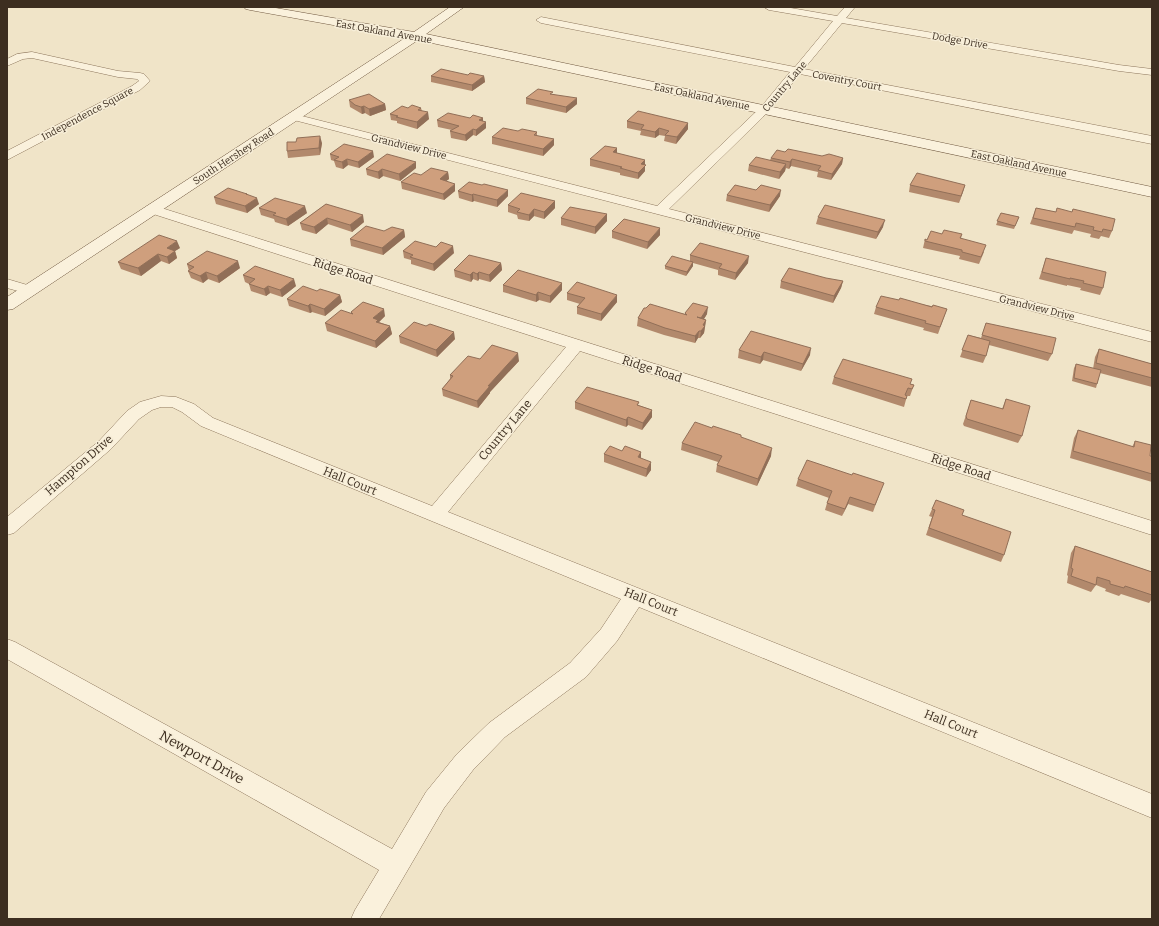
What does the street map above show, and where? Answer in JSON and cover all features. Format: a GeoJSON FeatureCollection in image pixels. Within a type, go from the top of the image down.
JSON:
{"type":"FeatureCollection","features":[{"type":"Feature","properties":{"kind":"main road","name":"East Oakland Avenue"},"geometry":{"type":"LineString","coordinates":[[250,7],[416,36],[1152,192]]}},
{"type":"Feature","properties":{"kind":"main road","name":"South Hershey Road"},"geometry":{"type":"LineString","coordinates":[[7,305],[294,117],[458,7]]}},
{"type":"Feature","properties":{"kind":"street","name":"Dodge Drive"},"geometry":{"type":"LineString","coordinates":[[769,7],[1118,68],[1152,72]]}},
{"type":"Feature","properties":{"kind":"street","name":"Country Lane"},"geometry":{"type":"LineString","coordinates":[[660,210],[765,110],[850,7]]}},
{"type":"Feature","properties":{"kind":"street","name":"Coventry Court"},"geometry":{"type":"LineString","coordinates":[[541,20],[1152,140]]}},
{"type":"Feature","properties":{"kind":"street","name":"Independence Square"},"geometry":{"type":"LineString","coordinates":[[7,63],[21,56],[36,55],[56,61],[118,74],[140,76],[145,81],[136,88],[7,156]]}},
{"type":"Feature","properties":{"kind":"street","name":"Grandview Drive"},"geometry":{"type":"LineString","coordinates":[[294,117],[1152,337]]}},
{"type":"Feature","properties":{"kind":"street","name":"Ridge Road"},"geometry":{"type":"LineString","coordinates":[[152,209],[1152,528]]}},
{"type":"Feature","properties":{"kind":"street"},"geometry":{"type":"LineString","coordinates":[[7,283],[29,290]]}},
{"type":"Feature","properties":{"kind":"street","name":"Country Lane"},"geometry":{"type":"LineString","coordinates":[[435,515],[576,345]]}},
{"type":"Feature","properties":{"kind":"street","name":"Hall Court"},"geometry":{"type":"LineString","coordinates":[[151,403],[164,401],[180,403],[207,422],[1152,806]]}},
{"type":"Feature","properties":{"kind":"street","name":"Hampton Drive"},"geometry":{"type":"LineString","coordinates":[[7,528],[106,443],[140,410],[151,403]]}},
{"type":"Feature","properties":{"kind":"street"},"geometry":{"type":"LineString","coordinates":[[364,919],[436,800],[465,762],[497,730],[578,670],[609,635],[636,596]]}},
{"type":"Feature","properties":{"kind":"street","name":"Newport Drive"},"geometry":{"type":"LineString","coordinates":[[7,648],[396,865]]}},
{"type":"Feature","properties":{"kind":"building"},"geometry":{"type":"Polygon","coordinates":[[[441,69],[468,75],[470,73],[484,76],[472,85],[431,76],[441,69]]]}},
{"type":"Feature","properties":{"kind":"building"},"geometry":{"type":"Polygon","coordinates":[[[538,89],[553,92],[550,94],[577,98],[566,107],[526,98],[538,89]]]}},
{"type":"Feature","properties":{"kind":"building"},"geometry":{"type":"Polygon","coordinates":[[[369,94],[385,104],[369,109],[364,106],[361,107],[355,105],[349,100],[369,94]]]}},
{"type":"Feature","properties":{"kind":"building"},"geometry":{"type":"Polygon","coordinates":[[[412,105],[421,108],[418,110],[428,112],[417,122],[390,114],[402,106],[408,108],[412,105]]]}},
{"type":"Feature","properties":{"kind":"building"},"geometry":{"type":"Polygon","coordinates":[[[638,111],[688,123],[677,137],[665,135],[669,131],[659,128],[655,132],[641,129],[644,125],[627,121],[638,111]]]}},
{"type":"Feature","properties":{"kind":"building"},"geometry":{"type":"Polygon","coordinates":[[[448,113],[470,118],[473,115],[483,118],[479,120],[486,122],[476,130],[473,129],[465,135],[450,131],[459,126],[437,120],[448,113]]]}},
{"type":"Feature","properties":{"kind":"building"},"geometry":{"type":"Polygon","coordinates":[[[503,128],[518,131],[522,129],[537,132],[534,135],[554,139],[543,149],[492,137],[503,128]]]}},
{"type":"Feature","properties":{"kind":"building"},"geometry":{"type":"Polygon","coordinates":[[[320,136],[319,148],[287,151],[287,142],[296,142],[297,138],[320,136]]]}},
{"type":"Feature","properties":{"kind":"building"},"geometry":{"type":"Polygon","coordinates":[[[344,144],[373,151],[358,162],[347,159],[342,162],[334,160],[339,157],[330,154],[344,144]]]}},
{"type":"Feature","properties":{"kind":"building"},"geometry":{"type":"Polygon","coordinates":[[[605,146],[617,148],[613,152],[645,160],[641,164],[646,165],[638,173],[620,168],[622,167],[590,159],[605,146]]]}},
{"type":"Feature","properties":{"kind":"building"},"geometry":{"type":"Polygon","coordinates":[[[788,149],[822,156],[829,154],[843,158],[832,174],[818,170],[821,166],[792,159],[790,162],[771,158],[777,150],[785,152],[788,149]]]}},
{"type":"Feature","properties":{"kind":"building"},"geometry":{"type":"Polygon","coordinates":[[[387,154],[416,162],[399,174],[382,169],[378,172],[366,169],[387,154]]]}},
{"type":"Feature","properties":{"kind":"building"},"geometry":{"type":"Polygon","coordinates":[[[756,157],[786,164],[780,172],[749,165],[756,157]]]}},
{"type":"Feature","properties":{"kind":"building"},"geometry":{"type":"Polygon","coordinates":[[[431,168],[448,172],[440,179],[455,184],[443,194],[401,182],[414,173],[421,175],[431,168]]]}},
{"type":"Feature","properties":{"kind":"building"},"geometry":{"type":"Polygon","coordinates":[[[917,173],[965,185],[961,196],[910,185],[917,173]]]}},
{"type":"Feature","properties":{"kind":"building"},"geometry":{"type":"Polygon","coordinates":[[[469,182],[508,190],[497,200],[458,191],[469,182]]]}},
{"type":"Feature","properties":{"kind":"building"},"geometry":{"type":"Polygon","coordinates":[[[735,185],[756,190],[761,185],[781,190],[770,205],[727,195],[735,185]]]}},
{"type":"Feature","properties":{"kind":"building"},"geometry":{"type":"Polygon","coordinates":[[[228,188],[257,198],[245,206],[214,197],[228,188]]]}},
{"type":"Feature","properties":{"kind":"building"},"geometry":{"type":"Polygon","coordinates":[[[521,193],[555,201],[544,212],[534,209],[529,215],[517,212],[520,209],[508,205],[521,193]]]}},
{"type":"Feature","properties":{"kind":"building"},"geometry":{"type":"Polygon","coordinates":[[[275,198],[305,206],[286,219],[273,215],[276,213],[259,208],[275,198]]]}},
{"type":"Feature","properties":{"kind":"building"},"geometry":{"type":"Polygon","coordinates":[[[326,204],[363,215],[350,225],[327,218],[314,227],[300,223],[326,204]]]}},
{"type":"Feature","properties":{"kind":"building"},"geometry":{"type":"Polygon","coordinates":[[[825,205],[885,220],[878,232],[818,217],[825,205]]]}},
{"type":"Feature","properties":{"kind":"building"},"geometry":{"type":"Polygon","coordinates":[[[570,207],[607,214],[595,227],[561,218],[570,207]]]}},
{"type":"Feature","properties":{"kind":"building"},"geometry":{"type":"Polygon","coordinates":[[[1036,208],[1056,212],[1057,208],[1072,212],[1073,209],[1115,219],[1112,231],[1103,229],[1102,232],[1093,230],[1094,227],[1076,223],[1075,227],[1033,218],[1036,208]]]}},
{"type":"Feature","properties":{"kind":"building"},"geometry":{"type":"Polygon","coordinates":[[[1001,213],[1019,217],[1015,226],[997,221],[1001,213]]]}},
{"type":"Feature","properties":{"kind":"building"},"geometry":{"type":"Polygon","coordinates":[[[624,219],[660,228],[648,242],[612,231],[624,219]]]}},
{"type":"Feature","properties":{"kind":"building"},"geometry":{"type":"Polygon","coordinates":[[[366,226],[384,231],[392,227],[404,230],[382,248],[350,239],[366,226]]]}},
{"type":"Feature","properties":{"kind":"building"},"geometry":{"type":"Polygon","coordinates":[[[944,230],[962,234],[960,238],[986,245],[981,257],[962,252],[962,250],[925,241],[925,239],[927,240],[931,231],[942,234],[944,230]]]}},
{"type":"Feature","properties":{"kind":"building"},"geometry":{"type":"Polygon","coordinates":[[[159,235],[177,241],[167,248],[175,251],[167,257],[158,254],[138,268],[118,262],[159,235]]]}},
{"type":"Feature","properties":{"kind":"building"},"geometry":{"type":"Polygon","coordinates":[[[415,241],[436,247],[441,242],[453,246],[433,264],[410,257],[413,255],[403,251],[415,241]]]}},
{"type":"Feature","properties":{"kind":"building"},"geometry":{"type":"Polygon","coordinates":[[[700,243],[749,256],[736,273],[719,268],[722,264],[690,255],[700,243]]]}},
{"type":"Feature","properties":{"kind":"building"},"geometry":{"type":"Polygon","coordinates":[[[207,251],[238,261],[217,276],[206,272],[200,276],[188,271],[194,267],[187,264],[207,251]]]}},
{"type":"Feature","properties":{"kind":"building"},"geometry":{"type":"Polygon","coordinates":[[[469,255],[501,263],[489,275],[479,272],[477,274],[473,272],[470,275],[454,270],[469,255]]]}},
{"type":"Feature","properties":{"kind":"building"},"geometry":{"type":"Polygon","coordinates":[[[672,256],[693,262],[687,272],[665,266],[672,256]]]}},
{"type":"Feature","properties":{"kind":"building"},"geometry":{"type":"Polygon","coordinates":[[[1046,258],[1106,272],[1103,288],[1083,283],[1084,281],[1042,272],[1046,258]]]}},
{"type":"Feature","properties":{"kind":"building"},"geometry":{"type":"Polygon","coordinates":[[[255,266],[294,279],[280,290],[268,286],[264,289],[249,284],[255,279],[243,275],[255,266]]]}},
{"type":"Feature","properties":{"kind":"building"},"geometry":{"type":"Polygon","coordinates":[[[789,268],[843,281],[834,296],[781,281],[789,268]]]}},
{"type":"Feature","properties":{"kind":"building"},"geometry":{"type":"Polygon","coordinates":[[[518,270],[562,283],[550,296],[538,292],[536,295],[503,285],[518,270]]]}},
{"type":"Feature","properties":{"kind":"building"},"geometry":{"type":"Polygon","coordinates":[[[577,282],[617,295],[601,314],[577,307],[585,298],[567,293],[577,282]]]}},
{"type":"Feature","properties":{"kind":"building"},"geometry":{"type":"Polygon","coordinates":[[[303,286],[317,291],[320,289],[340,295],[324,309],[310,304],[308,306],[287,299],[303,286]]]}},
{"type":"Feature","properties":{"kind":"building"},"geometry":{"type":"Polygon","coordinates":[[[881,296],[899,300],[900,298],[932,307],[933,305],[947,309],[940,327],[925,323],[926,321],[876,307],[881,296]]]}},
{"type":"Feature","properties":{"kind":"building"},"geometry":{"type":"Polygon","coordinates":[[[363,302],[384,309],[373,318],[378,320],[376,322],[390,326],[375,341],[325,323],[341,310],[353,314],[351,312],[363,302]]]}},
{"type":"Feature","properties":{"kind":"building"},"geometry":{"type":"Polygon","coordinates":[[[693,303],[708,307],[701,318],[697,317],[706,320],[703,325],[705,326],[695,336],[665,328],[638,318],[644,308],[650,304],[687,315],[685,313],[693,303]]]}},
{"type":"Feature","properties":{"kind":"building"},"geometry":{"type":"Polygon","coordinates":[[[414,322],[426,326],[430,324],[454,332],[436,350],[399,336],[414,322]]]}},
{"type":"Feature","properties":{"kind":"building"},"geometry":{"type":"Polygon","coordinates":[[[986,323],[1056,338],[1052,354],[982,335],[986,323]]]}},
{"type":"Feature","properties":{"kind":"building"},"geometry":{"type":"Polygon","coordinates":[[[751,331],[811,348],[803,364],[764,352],[761,357],[739,350],[751,331]]]}},
{"type":"Feature","properties":{"kind":"building"},"geometry":{"type":"Polygon","coordinates":[[[968,335],[990,341],[986,356],[962,350],[968,335]]]}},
{"type":"Feature","properties":{"kind":"building"},"geometry":{"type":"Polygon","coordinates":[[[492,345],[518,353],[488,386],[490,386],[477,401],[442,389],[453,376],[450,375],[468,356],[480,359],[492,345]]]}},
{"type":"Feature","properties":{"kind":"building"},"geometry":{"type":"Polygon","coordinates":[[[1099,349],[1152,364],[1152,378],[1096,363],[1099,349]]]}},
{"type":"Feature","properties":{"kind":"building"},"geometry":{"type":"Polygon","coordinates":[[[843,359],[912,379],[910,384],[914,385],[912,389],[908,388],[905,395],[907,396],[906,399],[834,377],[843,359]]]}},
{"type":"Feature","properties":{"kind":"building"},"geometry":{"type":"Polygon","coordinates":[[[1076,364],[1101,370],[1097,384],[1074,378],[1076,364]]]}},
{"type":"Feature","properties":{"kind":"building"},"geometry":{"type":"Polygon","coordinates":[[[587,387],[639,402],[637,405],[652,410],[643,423],[628,417],[626,420],[575,402],[587,387]]]}},
{"type":"Feature","properties":{"kind":"building"},"geometry":{"type":"Polygon","coordinates":[[[1006,399],[1030,406],[1022,436],[967,419],[966,416],[971,400],[1003,409],[1006,399]]]}},
{"type":"Feature","properties":{"kind":"building"},"geometry":{"type":"Polygon","coordinates":[[[695,422],[741,435],[741,437],[772,448],[758,479],[717,465],[722,456],[682,443],[695,422]]]}},
{"type":"Feature","properties":{"kind":"building"},"geometry":{"type":"Polygon","coordinates":[[[1078,430],[1134,447],[1135,441],[1151,445],[1150,456],[1152,456],[1152,474],[1073,451],[1078,430]]]}},
{"type":"Feature","properties":{"kind":"building"},"geometry":{"type":"Polygon","coordinates":[[[610,446],[622,451],[625,446],[641,452],[638,457],[651,462],[647,469],[604,454],[610,446]]]}},
{"type":"Feature","properties":{"kind":"building"},"geometry":{"type":"Polygon","coordinates":[[[807,460],[852,475],[853,473],[884,483],[875,505],[850,497],[845,509],[827,503],[832,491],[798,479],[807,460]]]}},
{"type":"Feature","properties":{"kind":"building"},"geometry":{"type":"Polygon","coordinates":[[[936,500],[964,510],[962,515],[1011,532],[1004,555],[929,528],[935,510],[932,509],[936,500]]]}},
{"type":"Feature","properties":{"kind":"building"},"geometry":{"type":"Polygon","coordinates":[[[1075,546],[1152,572],[1152,595],[1125,586],[1124,588],[1110,584],[1110,581],[1097,577],[1096,585],[1071,576],[1075,546]]]}}]}
